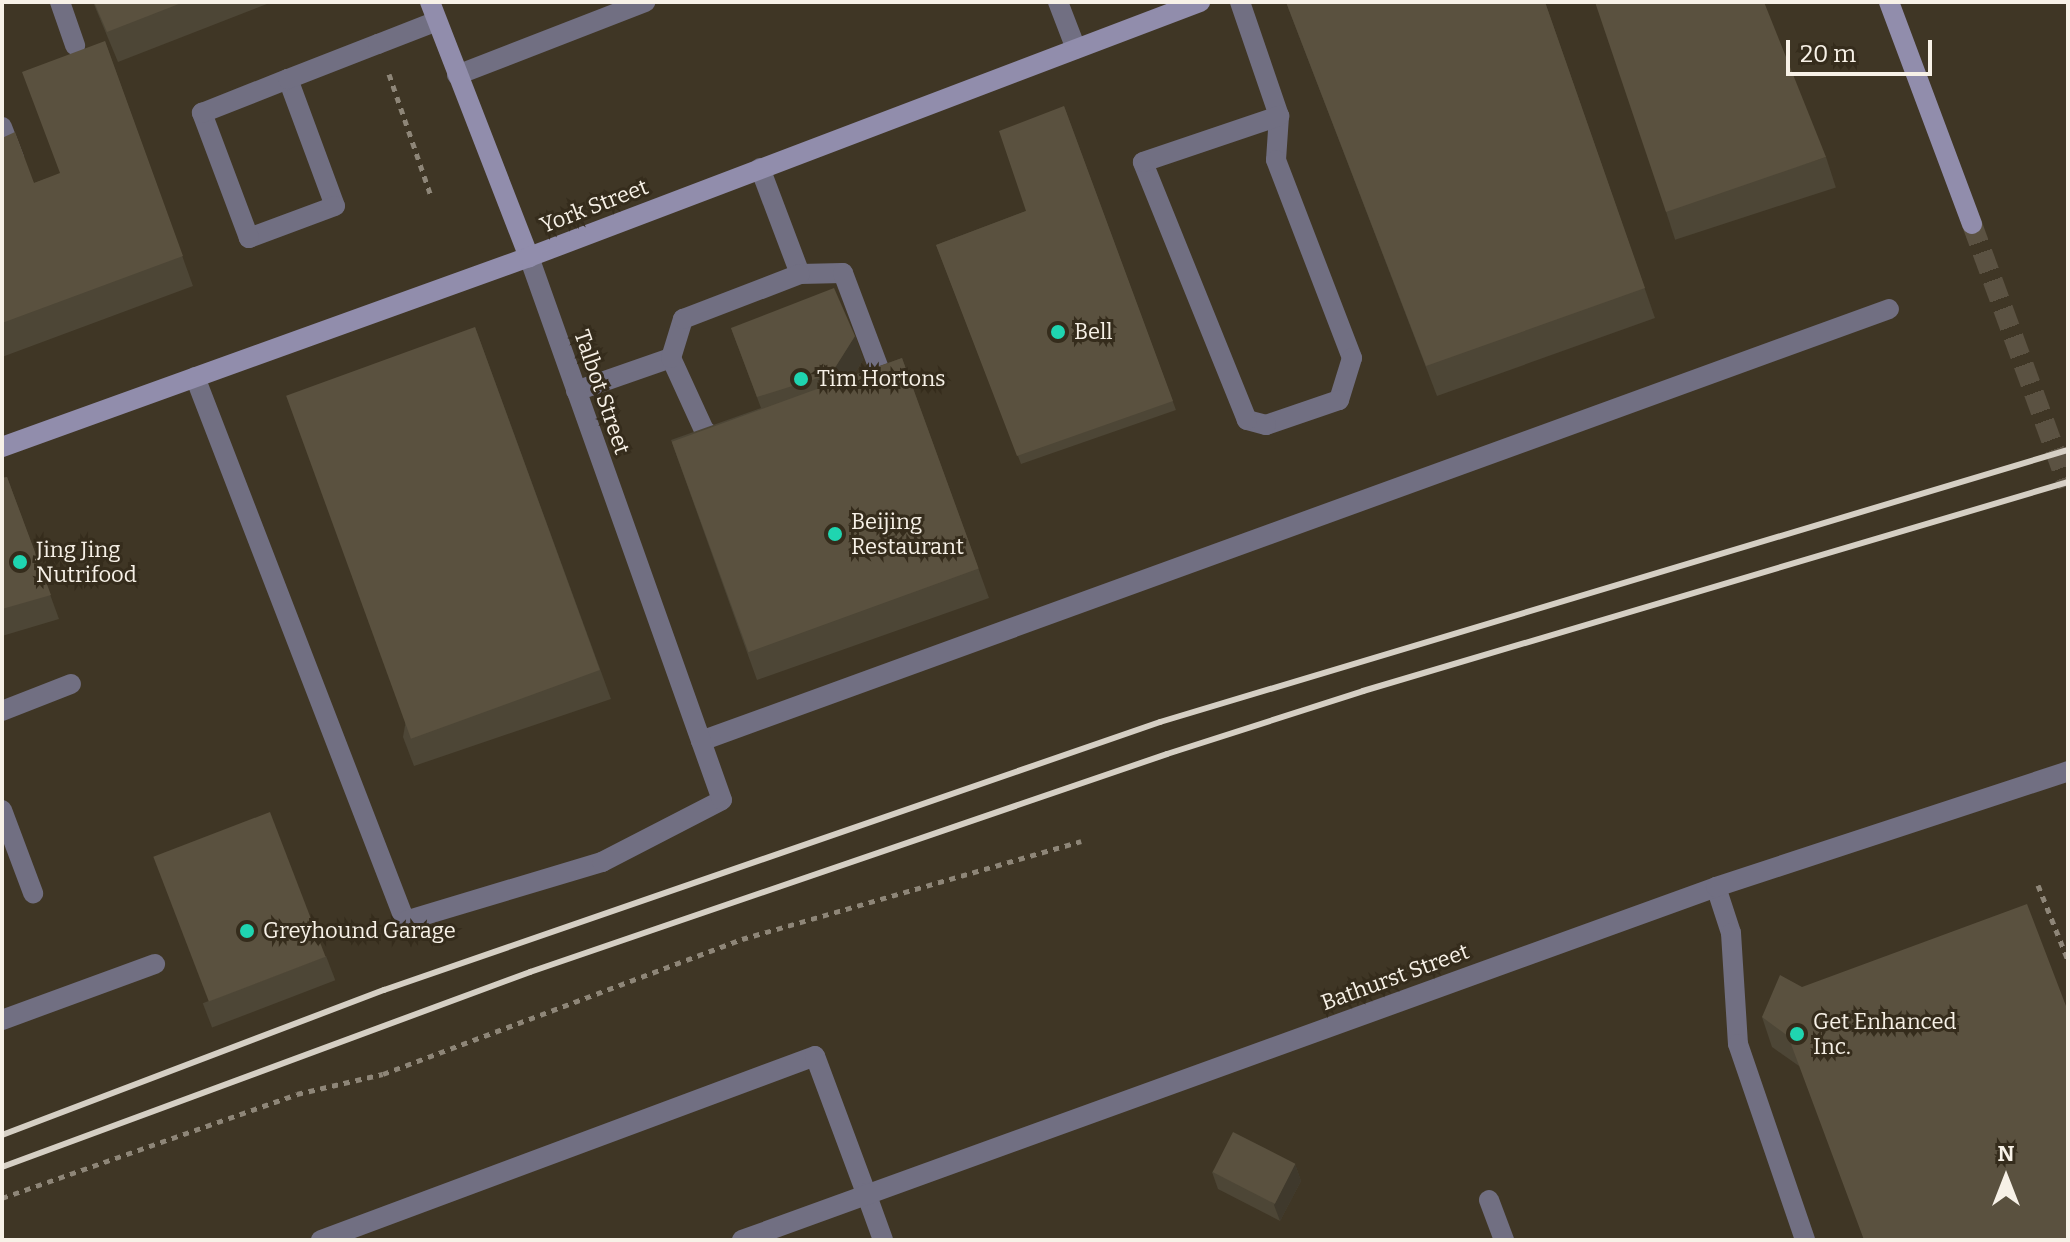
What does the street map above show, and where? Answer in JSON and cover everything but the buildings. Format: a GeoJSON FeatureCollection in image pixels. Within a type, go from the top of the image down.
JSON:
{"type":"FeatureCollection","features":[{"type":"Feature","properties":{"kind":"main road","name":"York Street"},"geometry":{"type":"LineString","coordinates":[[2,447],[529,257],[1200,2]]}},
{"type":"Feature","properties":{"kind":"main road"},"geometry":{"type":"LineString","coordinates":[[1889,2],[1972,224]]}},
{"type":"Feature","properties":{"kind":"main road","name":"Talbot Street"},"geometry":{"type":"LineString","coordinates":[[434,11],[529,257]]}},
{"type":"Feature","properties":{"kind":"street"},"geometry":{"type":"LineString","coordinates":[[60,2],[75,45]]}},
{"type":"Feature","properties":{"kind":"street"},"geometry":{"type":"LineString","coordinates":[[457,75],[645,2]]}},
{"type":"Feature","properties":{"kind":"street"},"geometry":{"type":"LineString","coordinates":[[1058,2],[1076,49]]}},
{"type":"Feature","properties":{"kind":"street"},"geometry":{"type":"LineString","coordinates":[[1240,2],[1279,116],[1276,160],[1352,358],[1339,400],[1266,425],[1247,420],[1143,162],[1279,116]]}},
{"type":"Feature","properties":{"kind":"street"},"geometry":{"type":"LineString","coordinates":[[288,79],[335,206],[249,238],[202,113],[288,79],[378,44],[434,11]]}},
{"type":"Feature","properties":{"kind":"street"},"geometry":{"type":"LineString","coordinates":[[2,127],[14,158]]}},
{"type":"Feature","properties":{"kind":"street"},"geometry":{"type":"LineString","coordinates":[[760,168],[800,274]]}},
{"type":"Feature","properties":{"kind":"street","name":"Talbot Street"},"geometry":{"type":"LineString","coordinates":[[195,377],[405,921],[602,862],[722,800],[529,257]]}},
{"type":"Feature","properties":{"kind":"street"},"geometry":{"type":"LineString","coordinates":[[741,444],[727,449],[704,430],[671,358],[683,319],[800,274],[843,273],[881,374],[867,400],[853,405]]}},
{"type":"Feature","properties":{"kind":"street"},"geometry":{"type":"LineString","coordinates":[[701,741],[1889,309]]}},
{"type":"Feature","properties":{"kind":"street"},"geometry":{"type":"LineString","coordinates":[[576,391],[671,358]]}},
{"type":"Feature","properties":{"kind":"street"},"geometry":{"type":"LineString","coordinates":[[2,711],[71,684]]}},
{"type":"Feature","properties":{"kind":"street","name":"Bathurst Street"},"geometry":{"type":"LineString","coordinates":[[742,1240],[1716,887],[2068,771]]}},
{"type":"Feature","properties":{"kind":"street"},"geometry":{"type":"LineString","coordinates":[[2,810],[33,893]]}},
{"type":"Feature","properties":{"kind":"street"},"geometry":{"type":"LineString","coordinates":[[1716,887],[1731,933],[1738,1044],[1805,1240]]}},
{"type":"Feature","properties":{"kind":"street"},"geometry":{"type":"LineString","coordinates":[[2,1020],[155,964]]}},
{"type":"Feature","properties":{"kind":"street"},"geometry":{"type":"LineString","coordinates":[[321,1240],[815,1056],[883,1240]]}},
{"type":"Feature","properties":{"kind":"street"},"geometry":{"type":"LineString","coordinates":[[1489,1200],[1504,1240]]}},
{"type":"Feature","properties":{"kind":"path"},"geometry":{"type":"LineString","coordinates":[[378,44],[431,196]]}},
{"type":"Feature","properties":{"kind":"path"},"geometry":{"type":"LineString","coordinates":[[2,1198],[297,1094],[383,1074],[742,939],[1081,841]]}},
{"type":"Feature","properties":{"kind":"path"},"geometry":{"type":"LineString","coordinates":[[2038,885],[2068,960]]}},
{"type":"Feature","properties":{"kind":"tunnel"},"geometry":{"type":"LineString","coordinates":[[1972,224],[2068,486]]}},
{"type":"Feature","properties":{"kind":"railway"},"geometry":{"type":"LineString","coordinates":[[2,1135],[384,990],[1160,722],[2068,450]]}},
{"type":"Feature","properties":{"kind":"railway"},"geometry":{"type":"LineString","coordinates":[[2,1167],[530,972],[1167,754],[1363,691],[2068,482]]}},
{"type":"Feature","properties":{"kind":"place","name":"Bell"},"geometry":{"type":"Point","coordinates":[1058,332]}},
{"type":"Feature","properties":{"kind":"place","name":"Tim Hortons"},"geometry":{"type":"Point","coordinates":[801,379]}},
{"type":"Feature","properties":{"kind":"place","name":"Beijing Restaurant"},"geometry":{"type":"Point","coordinates":[835,534]}},
{"type":"Feature","properties":{"kind":"place","name":"Jing Jing Nutrifood"},"geometry":{"type":"Point","coordinates":[20,562]}},
{"type":"Feature","properties":{"kind":"place","name":"Greyhound Garage"},"geometry":{"type":"Point","coordinates":[247,931]}},
{"type":"Feature","properties":{"kind":"place","name":"Get Enhanced Inc."},"geometry":{"type":"Point","coordinates":[1797,1034]}}]}
